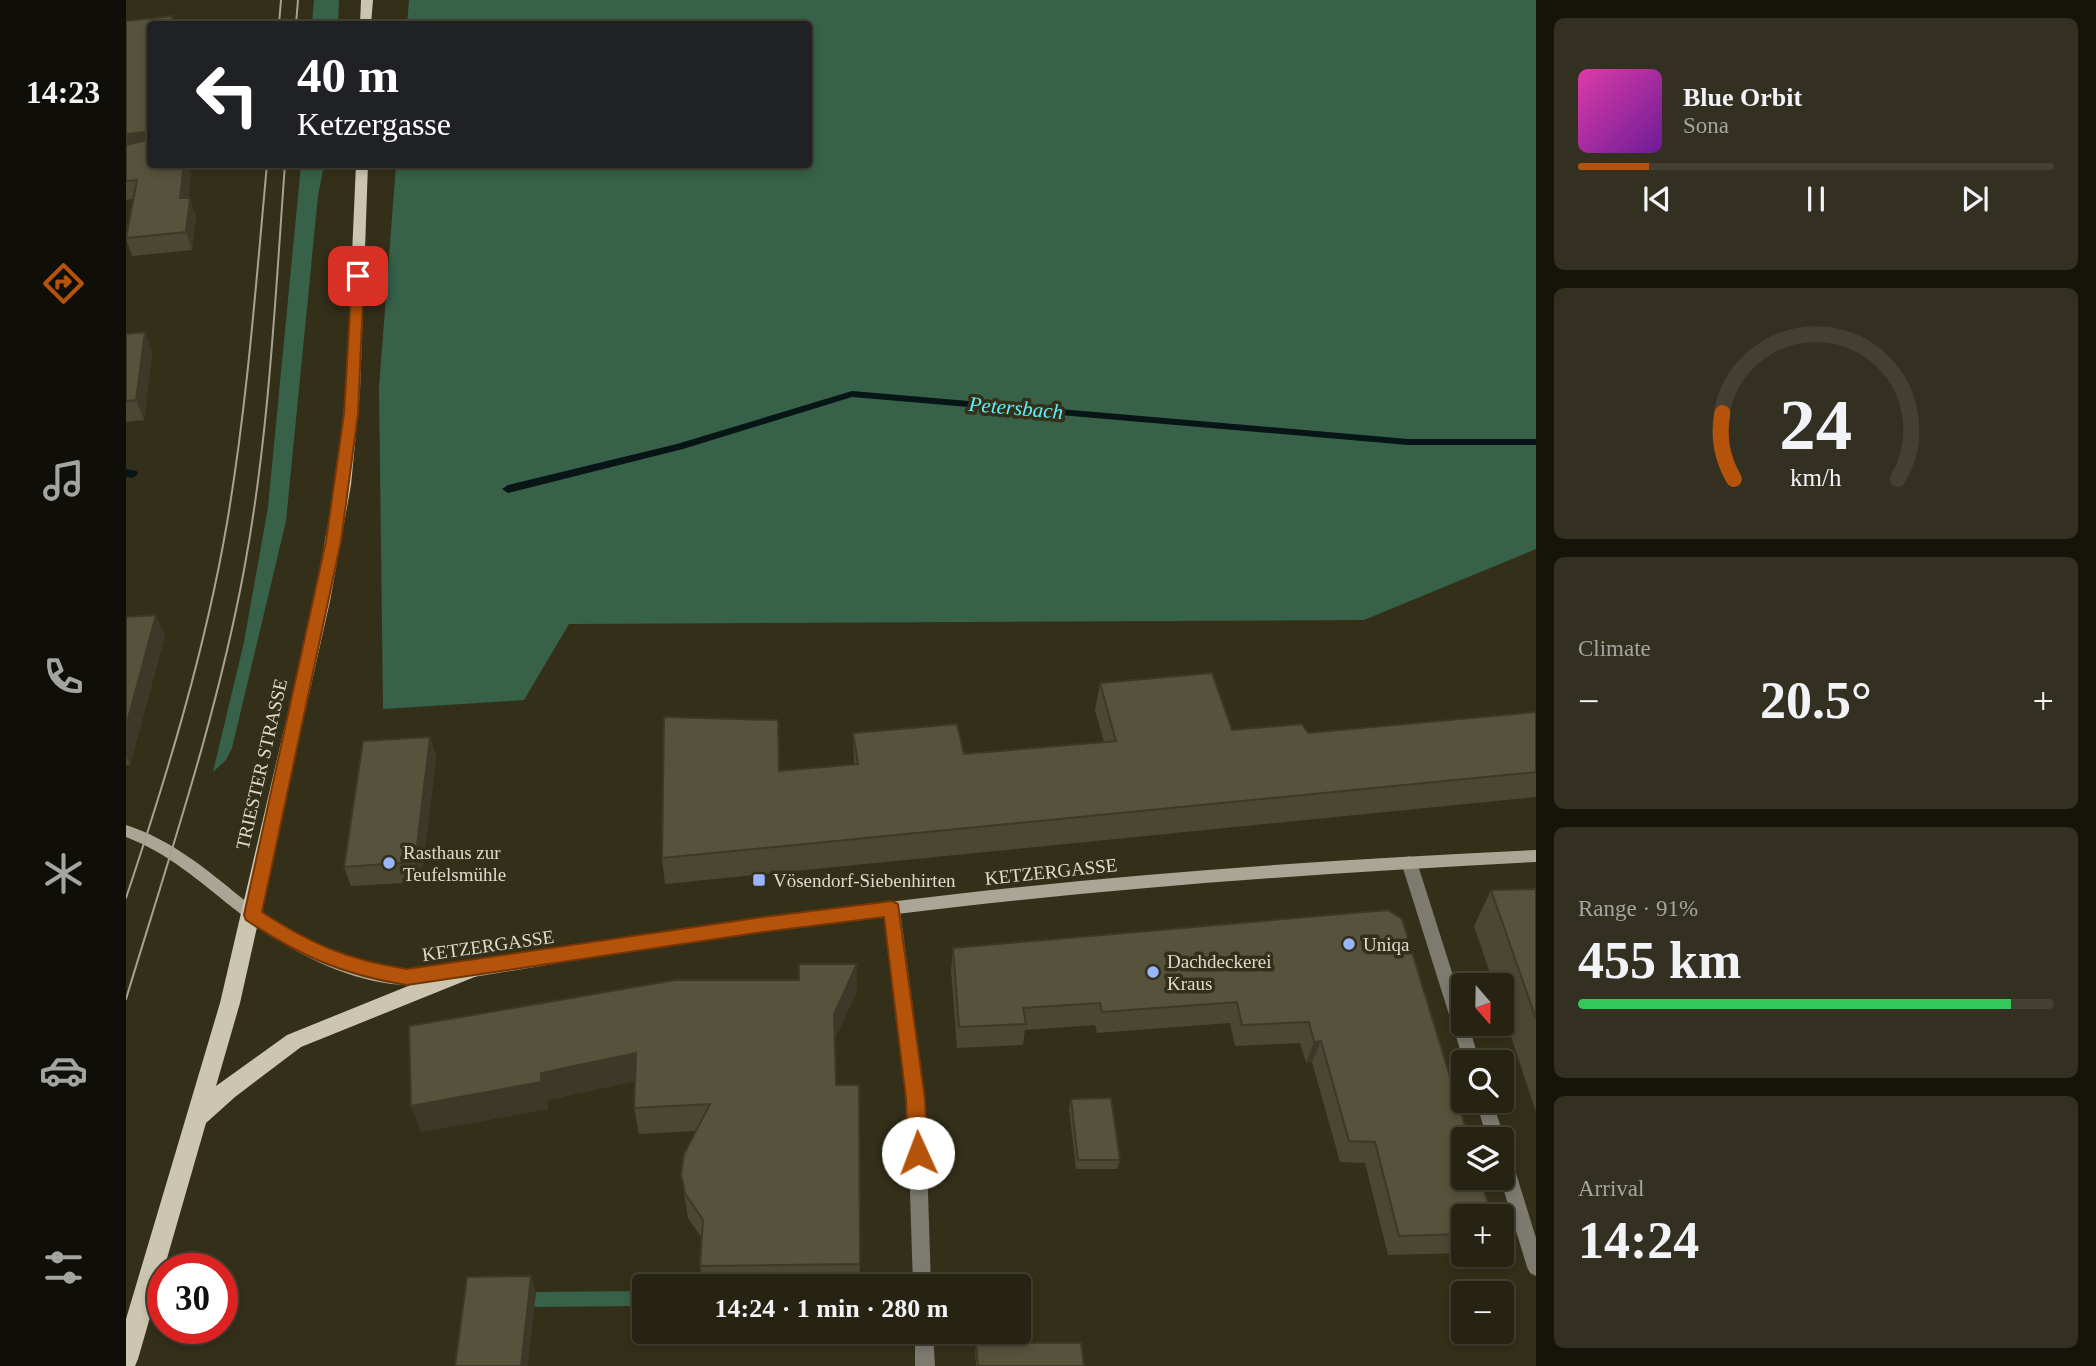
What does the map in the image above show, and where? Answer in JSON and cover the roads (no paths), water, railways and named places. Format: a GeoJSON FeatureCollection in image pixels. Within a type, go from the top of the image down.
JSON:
{"type":"FeatureCollection","features":[{"type":"Feature","properties":{"kind":"main road"},"geometry":{"type":"LineString","coordinates":[[366,21],[367,0]]}},
{"type":"Feature","properties":{"kind":"main road","name":"TRIESTER STRASSE"},"geometry":{"type":"LineString","coordinates":[[126,1359],[253,915],[322,601],[342,485],[353,391],[362,168]]}},
{"type":"Feature","properties":{"kind":"main road","name":"KETZERGASSE"},"geometry":{"type":"LineString","coordinates":[[126,831],[172,849],[253,915],[296,944],[362,970],[407,977],[470,970],[763,924],[892,909],[1288,869],[1536,856]]}},
{"type":"Feature","properties":{"kind":"main road"},"geometry":{"type":"LineString","coordinates":[[196,1119],[227,1090],[294,1041],[470,970]]}},
{"type":"Feature","properties":{"kind":"street"},"geometry":{"type":"LineString","coordinates":[[1409,862],[1468,1050]]}},
{"type":"Feature","properties":{"kind":"street"},"geometry":{"type":"LineString","coordinates":[[892,909],[916,1099],[922,1274]]}},
{"type":"Feature","properties":{"kind":"street"},"geometry":{"type":"LineString","coordinates":[[1512,1190],[1536,1267]]}},
{"type":"Feature","properties":{"kind":"street"},"geometry":{"type":"LineString","coordinates":[[924,1344],[925,1366]]}},
{"type":"Feature","properties":{"kind":"waterway","name":"Petersbach"},"geometry":{"type":"LineString","coordinates":[[508,489],[679,447],[852,394],[1408,442],[1536,442]]}},
{"type":"Feature","properties":{"kind":"waterway","name":"Petersbach"},"geometry":{"type":"LineString","coordinates":[[126,473],[133,474]]}},
{"type":"Feature","properties":{"kind":"tram line"},"geometry":{"type":"LineString","coordinates":[[279,21],[281,0]]}},
{"type":"Feature","properties":{"kind":"tram line"},"geometry":{"type":"LineString","coordinates":[[296,21],[298,0]]}},
{"type":"Feature","properties":{"kind":"tram line"},"geometry":{"type":"LineString","coordinates":[[126,898],[184,712],[218,571],[246,389],[267,168]]}},
{"type":"Feature","properties":{"kind":"tram line"},"geometry":{"type":"LineString","coordinates":[[126,999],[206,732],[244,570],[260,469],[285,168]]}},
{"type":"Feature","properties":{"kind":"place","name":"Rasthaus zur Teufelsmühle"},"geometry":{"type":"Point","coordinates":[389,863]}},
{"type":"Feature","properties":{"kind":"place","name":"Vösendorf-Siebenhirten"},"geometry":{"type":"Point","coordinates":[759,880]}},
{"type":"Feature","properties":{"kind":"place","name":"Uniqa"},"geometry":{"type":"Point","coordinates":[1349,944]}},
{"type":"Feature","properties":{"kind":"place","name":"Dachdeckerei Kraus"},"geometry":{"type":"Point","coordinates":[1153,972]}}]}
